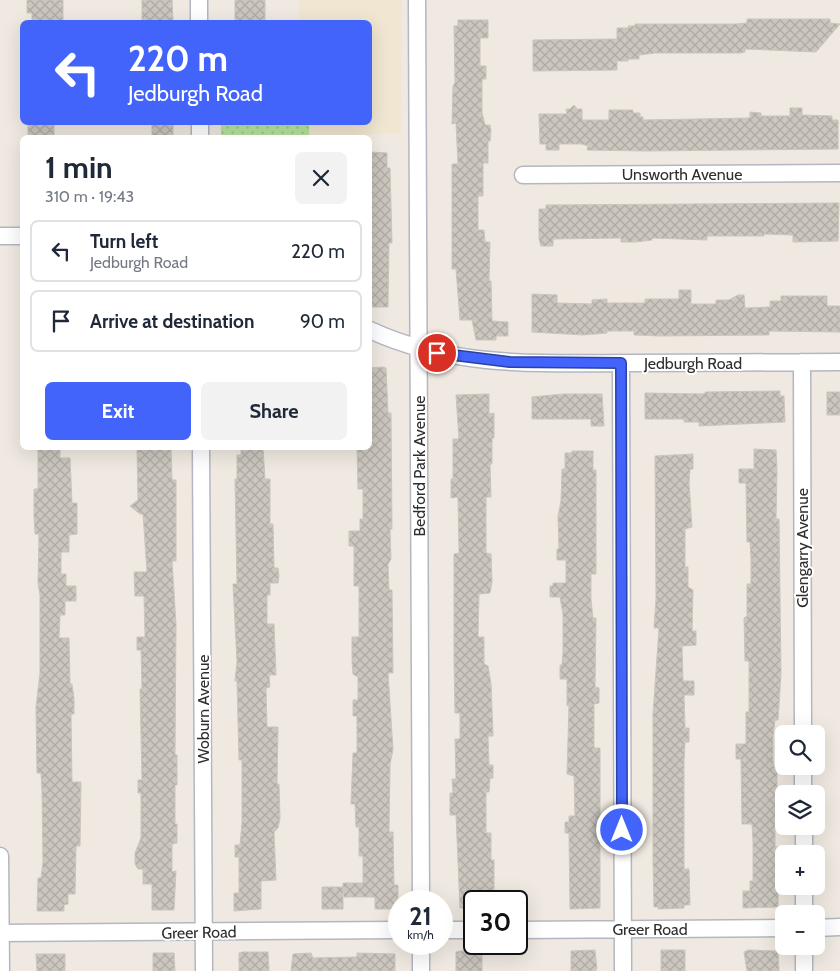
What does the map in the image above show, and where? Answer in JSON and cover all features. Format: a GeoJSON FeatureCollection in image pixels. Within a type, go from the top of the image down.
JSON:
{"type":"FeatureCollection","features":[{"type":"Feature","properties":{"kind":"street"},"geometry":{"type":"LineString","coordinates":[[199,0],[199,20]]}},
{"type":"Feature","properties":{"kind":"street","name":"Bedford Park Avenue"},"geometry":{"type":"LineString","coordinates":[[417,0],[421,890]]}},
{"type":"Feature","properties":{"kind":"street","name":"Unsworth Avenue"},"geometry":{"type":"LineString","coordinates":[[523,175],[840,173]]}},
{"type":"Feature","properties":{"kind":"street"},"geometry":{"type":"LineString","coordinates":[[0,236],[20,236]]}},
{"type":"Feature","properties":{"kind":"street","name":"Jedburgh Road"},"geometry":{"type":"LineString","coordinates":[[372,331],[418,348],[442,354],[510,362],[840,362]]}},
{"type":"Feature","properties":{"kind":"street","name":"Glengarry Avenue"},"geometry":{"type":"LineString","coordinates":[[802,362],[803,725]]}},
{"type":"Feature","properties":{"kind":"street"},"geometry":{"type":"LineString","coordinates":[[621,363],[623,971]]}},
{"type":"Feature","properties":{"kind":"street","name":"Woburn Avenue"},"geometry":{"type":"LineString","coordinates":[[201,450],[204,971]]}},
{"type":"Feature","properties":{"kind":"street"},"geometry":{"type":"LineString","coordinates":[[0,856],[0,971]]}},
{"type":"Feature","properties":{"kind":"street"},"geometry":{"type":"LineString","coordinates":[[825,928],[840,927]]}},
{"type":"Feature","properties":{"kind":"street","name":"Greer Road"},"geometry":{"type":"LineString","coordinates":[[528,930],[775,928]]}},
{"type":"Feature","properties":{"kind":"street","name":"Greer Road"},"geometry":{"type":"LineString","coordinates":[[0,933],[388,930]]}},
{"type":"Feature","properties":{"kind":"street"},"geometry":{"type":"LineString","coordinates":[[421,955],[421,971]]}},
{"type":"Feature","properties":{"kind":"street"},"geometry":{"type":"LineString","coordinates":[[804,955],[804,971]]}},
{"type":"Feature","properties":{"kind":"shaded area"},"geometry":{"type":"Polygon","coordinates":[[[299,0],[402,0],[401,133],[309,135],[309,125],[372,125],[372,20],[299,20],[299,0]]]}},
{"type":"Feature","properties":{"kind":"green space"},"geometry":{"type":"Polygon","coordinates":[[[221,125],[309,125],[309,135],[221,135],[221,125]]]}},
{"type":"Feature","properties":{"kind":"building"},"geometry":{"type":"Polygon","coordinates":[[[27,0],[63,0],[63,20],[32,20],[32,13],[27,13],[27,0]]]}},
{"type":"Feature","properties":{"kind":"building"},"geometry":{"type":"Polygon","coordinates":[[[142,0],[172,0],[173,20],[142,20],[142,0]]]}},
{"type":"Feature","properties":{"kind":"building"},"geometry":{"type":"Polygon","coordinates":[[[235,0],[265,0],[265,20],[235,20],[235,0]]]}},
{"type":"Feature","properties":{"kind":"building"},"geometry":{"type":"Polygon","coordinates":[[[747,19],[830,19],[830,23],[840,24],[816,52],[745,49],[745,52],[741,53],[655,53],[639,55],[639,59],[617,61],[617,70],[533,71],[533,40],[617,39],[617,28],[629,28],[628,26],[635,26],[635,24],[736,24],[747,23],[747,19]]]}},
{"type":"Feature","properties":{"kind":"building"},"geometry":{"type":"Polygon","coordinates":[[[458,20],[488,20],[488,38],[480,38],[480,66],[486,66],[486,79],[482,79],[482,113],[485,125],[490,125],[491,131],[490,141],[488,141],[488,163],[483,163],[483,196],[478,196],[478,230],[484,230],[485,242],[490,242],[489,281],[491,281],[492,321],[508,322],[508,336],[496,336],[496,340],[476,340],[472,320],[460,320],[456,269],[452,269],[452,164],[458,164],[456,123],[452,124],[453,87],[455,82],[454,26],[458,26],[458,20]]]}},
{"type":"Feature","properties":{"kind":"building"},"geometry":{"type":"Polygon","coordinates":[[[574,105],[577,109],[582,109],[582,120],[609,120],[609,110],[633,110],[633,113],[640,113],[640,117],[643,117],[643,120],[750,118],[750,112],[761,113],[761,116],[790,116],[790,108],[802,108],[802,115],[832,116],[832,120],[838,120],[838,149],[587,150],[588,146],[582,144],[559,144],[559,150],[546,150],[546,144],[540,144],[539,114],[567,114],[566,109],[570,109],[574,105]]]}},
{"type":"Feature","properties":{"kind":"building"},"geometry":{"type":"Polygon","coordinates":[[[28,125],[54,125],[54,135],[28,135],[28,125]]]}},
{"type":"Feature","properties":{"kind":"building"},"geometry":{"type":"Polygon","coordinates":[[[152,125],[173,125],[173,135],[152,135],[152,125]]]}},
{"type":"Feature","properties":{"kind":"building"},"geometry":{"type":"Polygon","coordinates":[[[372,152],[387,153],[387,168],[390,168],[392,243],[389,243],[388,307],[372,307],[372,152]]]}},
{"type":"Feature","properties":{"kind":"building"},"geometry":{"type":"Polygon","coordinates":[[[839,203],[838,241],[793,242],[793,235],[764,234],[764,236],[707,236],[707,240],[652,238],[652,240],[636,242],[621,242],[621,238],[553,239],[553,246],[541,246],[539,239],[539,209],[546,209],[546,205],[839,203]]]}},
{"type":"Feature","properties":{"kind":"building"},"geometry":{"type":"Polygon","coordinates":[[[679,290],[691,290],[691,304],[716,304],[716,300],[729,300],[738,295],[744,295],[745,308],[770,307],[770,301],[781,301],[781,296],[827,296],[827,306],[840,306],[840,332],[769,331],[769,335],[660,336],[634,335],[634,331],[607,331],[607,333],[583,335],[532,332],[532,294],[557,295],[557,303],[592,304],[592,300],[607,299],[607,303],[645,303],[645,299],[679,299],[679,290]]]}},
{"type":"Feature","properties":{"kind":"building"},"geometry":{"type":"Polygon","coordinates":[[[382,367],[386,368],[388,413],[391,413],[392,529],[390,529],[391,559],[388,564],[389,590],[392,590],[393,673],[388,673],[393,750],[390,764],[389,832],[393,832],[394,885],[398,885],[398,890],[388,890],[388,909],[375,909],[375,897],[344,897],[343,883],[363,883],[363,856],[359,856],[359,827],[356,827],[355,804],[351,804],[353,753],[357,753],[357,716],[353,716],[353,700],[358,700],[358,677],[353,674],[352,637],[359,637],[359,586],[354,586],[354,546],[349,546],[349,531],[360,531],[360,519],[363,519],[363,489],[358,489],[357,450],[372,450],[372,368],[382,367]]]}},
{"type":"Feature","properties":{"kind":"building"},"geometry":{"type":"Polygon","coordinates":[[[780,391],[780,396],[784,396],[785,422],[699,426],[699,422],[684,422],[684,419],[645,419],[645,393],[705,394],[705,392],[780,391]]]}},
{"type":"Feature","properties":{"kind":"building"},"geometry":{"type":"Polygon","coordinates":[[[827,392],[840,392],[840,415],[827,415],[827,392]]]}},
{"type":"Feature","properties":{"kind":"building"},"geometry":{"type":"Polygon","coordinates":[[[489,394],[489,414],[494,413],[492,464],[490,464],[491,497],[486,497],[486,553],[491,554],[492,582],[490,593],[479,594],[478,637],[484,637],[484,664],[488,666],[491,684],[493,736],[488,736],[489,765],[493,765],[493,778],[490,778],[489,792],[486,792],[486,833],[491,833],[491,860],[494,860],[494,890],[463,890],[463,908],[460,908],[456,815],[450,815],[450,793],[453,793],[452,779],[456,779],[455,739],[460,739],[460,713],[455,713],[454,660],[454,554],[459,553],[458,497],[451,498],[453,439],[459,439],[456,395],[489,394]]]}},
{"type":"Feature","properties":{"kind":"building"},"geometry":{"type":"Polygon","coordinates":[[[564,394],[602,394],[604,426],[591,426],[591,419],[532,419],[532,397],[564,394]]]}},
{"type":"Feature","properties":{"kind":"building"},"geometry":{"type":"Polygon","coordinates":[[[754,449],[776,450],[776,519],[779,519],[781,674],[778,720],[775,720],[773,736],[773,761],[775,775],[777,775],[777,785],[775,785],[775,895],[778,895],[778,905],[775,905],[775,907],[743,908],[743,891],[750,891],[750,881],[753,881],[753,842],[752,824],[742,824],[741,759],[736,759],[736,744],[746,744],[746,712],[749,712],[749,661],[745,661],[744,618],[747,616],[747,584],[751,584],[751,559],[750,542],[747,542],[746,483],[739,483],[739,469],[754,469],[754,449]]]}},
{"type":"Feature","properties":{"kind":"building"},"geometry":{"type":"Polygon","coordinates":[[[38,450],[60,450],[60,458],[70,458],[72,503],[77,503],[77,534],[69,535],[69,552],[61,552],[61,574],[66,574],[66,586],[76,586],[76,601],[65,601],[65,615],[60,615],[59,638],[69,638],[70,684],[72,684],[74,699],[74,714],[71,714],[72,782],[81,782],[80,846],[76,846],[75,894],[68,894],[68,904],[64,905],[64,911],[37,911],[38,878],[41,878],[43,862],[42,791],[41,773],[37,773],[36,707],[40,673],[40,595],[38,583],[39,534],[35,534],[34,489],[38,489],[38,450]]]}},
{"type":"Feature","properties":{"kind":"building"},"geometry":{"type":"Polygon","coordinates":[[[137,450],[171,450],[172,480],[176,480],[176,561],[172,561],[176,624],[175,755],[177,755],[175,824],[177,824],[177,843],[172,844],[172,872],[176,871],[174,910],[152,910],[152,884],[143,884],[143,869],[138,869],[135,864],[135,853],[141,838],[141,793],[138,793],[138,780],[142,780],[141,650],[137,650],[137,637],[145,637],[144,596],[135,596],[134,572],[147,572],[143,514],[140,514],[130,506],[138,500],[137,450]]]}},
{"type":"Feature","properties":{"kind":"building"},"geometry":{"type":"Polygon","coordinates":[[[241,450],[263,450],[265,479],[270,479],[270,524],[273,524],[274,568],[278,568],[279,575],[278,583],[270,583],[270,595],[267,595],[267,624],[274,624],[276,675],[269,675],[270,687],[266,688],[267,727],[278,727],[277,784],[279,784],[280,818],[278,828],[274,832],[276,880],[261,881],[261,909],[234,911],[234,893],[239,893],[239,857],[235,857],[235,845],[240,845],[242,823],[242,760],[239,760],[233,584],[237,584],[235,479],[237,479],[237,455],[241,455],[241,450]]]}},
{"type":"Feature","properties":{"kind":"building"},"geometry":{"type":"Polygon","coordinates":[[[572,451],[593,451],[593,470],[596,470],[596,574],[591,574],[591,600],[593,618],[596,618],[595,687],[599,688],[599,703],[594,704],[594,748],[600,748],[600,908],[570,909],[569,833],[565,833],[565,822],[569,822],[569,816],[575,816],[574,776],[567,774],[569,705],[567,706],[567,679],[560,679],[560,665],[562,665],[563,653],[563,614],[560,597],[550,597],[550,586],[553,586],[553,583],[566,583],[566,560],[557,560],[557,549],[559,549],[558,516],[561,501],[562,469],[565,469],[565,453],[572,453],[572,451]]]}},
{"type":"Feature","properties":{"kind":"building"},"geometry":{"type":"Polygon","coordinates":[[[693,454],[693,469],[690,469],[689,482],[692,527],[685,529],[685,567],[688,567],[688,587],[693,590],[692,631],[696,631],[696,645],[682,646],[683,681],[694,681],[694,695],[684,695],[685,728],[689,728],[689,742],[685,742],[684,762],[684,869],[689,869],[690,905],[684,905],[684,908],[658,909],[659,907],[654,907],[653,860],[653,714],[659,628],[654,628],[656,599],[655,456],[693,454]]]}},
{"type":"Feature","properties":{"kind":"building"},"geometry":{"type":"Polygon","coordinates":[[[322,887],[343,887],[343,909],[322,909],[322,887]]]}},
{"type":"Feature","properties":{"kind":"building"},"geometry":{"type":"Polygon","coordinates":[[[595,950],[597,969],[595,971],[571,971],[571,951],[595,950]]]}},
{"type":"Feature","properties":{"kind":"building"},"geometry":{"type":"Polygon","coordinates":[[[661,950],[685,950],[685,971],[661,971],[661,950]]]}},
{"type":"Feature","properties":{"kind":"building"},"geometry":{"type":"Polygon","coordinates":[[[748,950],[775,951],[775,955],[778,955],[779,971],[747,971],[744,952],[748,950]]]}},
{"type":"Feature","properties":{"kind":"building"},"geometry":{"type":"Polygon","coordinates":[[[463,951],[463,955],[482,955],[482,971],[456,971],[456,952],[463,951]]]}},
{"type":"Feature","properties":{"kind":"building"},"geometry":{"type":"Polygon","coordinates":[[[268,952],[269,971],[239,971],[239,953],[268,952]]]}},
{"type":"Feature","properties":{"kind":"building"},"geometry":{"type":"Polygon","coordinates":[[[153,953],[174,953],[175,971],[153,971],[153,953]]]}},
{"type":"Feature","properties":{"kind":"building"},"geometry":{"type":"Polygon","coordinates":[[[311,953],[313,958],[357,957],[357,953],[388,954],[395,955],[395,971],[291,971],[293,954],[311,953]]]}},
{"type":"Feature","properties":{"kind":"building"},"geometry":{"type":"Polygon","coordinates":[[[36,954],[65,954],[65,971],[37,971],[36,954]]]}},
{"type":"Feature","properties":{"kind":"route"},"geometry":{"type":"LineString","coordinates":[[437,353],[480,360],[510,362],[621,363],[622,830]]}}]}
